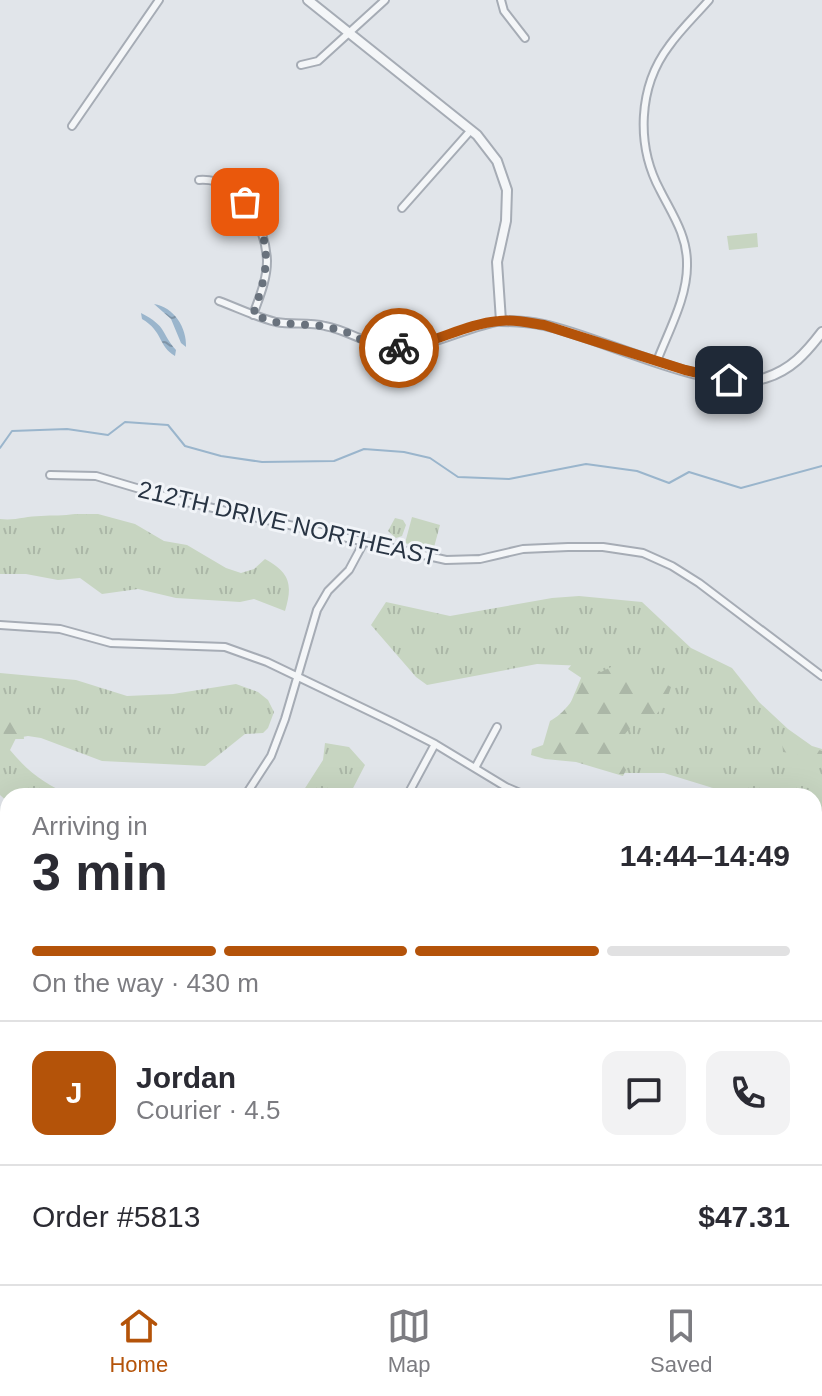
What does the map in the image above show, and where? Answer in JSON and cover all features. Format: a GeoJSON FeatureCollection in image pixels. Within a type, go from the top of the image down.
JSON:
{"type":"FeatureCollection","features":[{"type":"Feature","properties":{"kind":"street"},"geometry":{"type":"LineString","coordinates":[[72,126],[159,0]]}},
{"type":"Feature","properties":{"kind":"street"},"geometry":{"type":"LineString","coordinates":[[308,0],[471,130],[491,151],[507,190],[506,221],[497,262],[501,321]]}},
{"type":"Feature","properties":{"kind":"street"},"geometry":{"type":"LineString","coordinates":[[301,65],[318,61],[385,0]]}},
{"type":"Feature","properties":{"kind":"street"},"geometry":{"type":"LineString","coordinates":[[501,0],[504,11],[525,38]]}},
{"type":"Feature","properties":{"kind":"street"},"geometry":{"type":"LineString","coordinates":[[657,361],[684,290],[687,261],[682,232],[658,188],[647,158],[643,129],[645,101],[664,53],[709,0]]}},
{"type":"Feature","properties":{"kind":"street"},"geometry":{"type":"LineString","coordinates":[[402,208],[471,130]]}},
{"type":"Feature","properties":{"kind":"street"},"geometry":{"type":"LineString","coordinates":[[199,180],[222,182],[238,195],[254,214],[264,238],[267,262],[265,281],[253,315]]}},
{"type":"Feature","properties":{"kind":"street"},"geometry":{"type":"LineString","coordinates":[[219,301],[279,323],[325,326],[370,344],[399,348],[418,346],[475,326],[501,321],[544,325],[709,376],[748,381],[782,371],[801,358],[822,332]]}},
{"type":"Feature","properties":{"kind":"street","name":"212TH DRIVE NORTHEAST"},"geometry":{"type":"LineString","coordinates":[[50,475],[96,476],[177,500],[446,560],[461,561],[523,549],[603,547],[643,553],[699,583],[822,676]]}},
{"type":"Feature","properties":{"kind":"street"},"geometry":{"type":"LineString","coordinates":[[250,788],[271,756],[285,719],[317,610],[328,591],[349,570],[364,542]]}},
{"type":"Feature","properties":{"kind":"street"},"geometry":{"type":"LineString","coordinates":[[0,625],[60,629],[111,643],[225,647],[298,677],[435,744],[508,788]]}},
{"type":"Feature","properties":{"kind":"street"},"geometry":{"type":"LineString","coordinates":[[475,768],[497,727]]}},
{"type":"Feature","properties":{"kind":"street"},"geometry":{"type":"LineString","coordinates":[[411,788],[435,744]]}},
{"type":"Feature","properties":{"kind":"green space"},"geometry":{"type":"Polygon","coordinates":[[[757,233],[758,247],[729,250],[727,236],[757,233]]]}},
{"type":"Feature","properties":{"kind":"green space"},"geometry":{"type":"Polygon","coordinates":[[[98,514],[135,524],[164,541],[187,545],[226,568],[241,573],[254,569],[265,559],[280,569],[287,580],[289,593],[285,611],[254,599],[240,602],[176,598],[138,589],[102,594],[80,578],[58,580],[26,574],[0,574],[0,519],[98,514]]]}},
{"type":"Feature","properties":{"kind":"green space"},"geometry":{"type":"Polygon","coordinates":[[[412,517],[440,525],[433,551],[405,543],[412,517]]]}},
{"type":"Feature","properties":{"kind":"green space"},"geometry":{"type":"Polygon","coordinates":[[[395,518],[403,520],[406,525],[402,536],[396,538],[388,531],[395,518]]]}},
{"type":"Feature","properties":{"kind":"green space"},"geometry":{"type":"Polygon","coordinates":[[[579,596],[642,602],[691,648],[732,668],[759,702],[788,729],[812,746],[822,749],[822,788],[713,788],[664,773],[623,773],[566,714],[586,666],[537,664],[427,685],[416,677],[371,625],[386,602],[450,616],[579,596]]]}},
{"type":"Feature","properties":{"kind":"green space"},"geometry":{"type":"Polygon","coordinates":[[[584,662],[601,672],[615,665],[631,670],[631,679],[662,682],[671,687],[655,716],[632,727],[623,737],[620,757],[626,770],[623,776],[576,762],[531,755],[532,749],[543,745],[550,721],[565,709],[581,685],[583,679],[568,669],[573,663],[584,662]]]}},
{"type":"Feature","properties":{"kind":"green space"},"geometry":{"type":"Polygon","coordinates":[[[0,673],[76,680],[127,696],[173,694],[236,684],[258,692],[268,700],[274,712],[263,733],[245,734],[205,766],[102,761],[41,738],[16,738],[10,750],[38,777],[56,788],[0,788],[0,673]]]}},
{"type":"Feature","properties":{"kind":"green space"},"geometry":{"type":"Polygon","coordinates":[[[0,706],[22,718],[24,739],[9,739],[0,730],[0,706]]]}},
{"type":"Feature","properties":{"kind":"green space"},"geometry":{"type":"Polygon","coordinates":[[[782,741],[804,741],[809,747],[822,751],[822,767],[796,754],[783,752],[782,741]]]}},
{"type":"Feature","properties":{"kind":"green space"},"geometry":{"type":"Polygon","coordinates":[[[325,743],[349,747],[365,765],[353,788],[305,788],[323,760],[325,743]]]}},
{"type":"Feature","properties":{"kind":"water"},"geometry":{"type":"Polygon","coordinates":[[[154,304],[168,309],[178,320],[186,347],[181,343],[171,319],[154,304]]]}},
{"type":"Feature","properties":{"kind":"water"},"geometry":{"type":"Polygon","coordinates":[[[141,313],[160,326],[176,350],[175,356],[154,328],[142,319],[141,313]]]}},
{"type":"Feature","properties":{"kind":"waterway"},"geometry":{"type":"LineString","coordinates":[[0,448],[12,431],[67,429],[108,435],[125,422],[168,425],[185,446],[221,456],[262,462],[334,461],[364,449],[404,452],[430,458],[458,477],[509,479],[586,464],[637,471],[669,483],[689,472],[741,488],[822,466]]}},
{"type":"Feature","properties":{"kind":"way so far"},"geometry":{"type":"LineString","coordinates":[[245,202],[264,238],[267,262],[265,281],[253,315],[279,323],[325,326],[370,344],[399,348]]}},
{"type":"Feature","properties":{"kind":"route"},"geometry":{"type":"LineString","coordinates":[[399,348],[418,346],[475,326],[501,321],[521,322],[544,325],[685,370],[729,380]]}}]}
